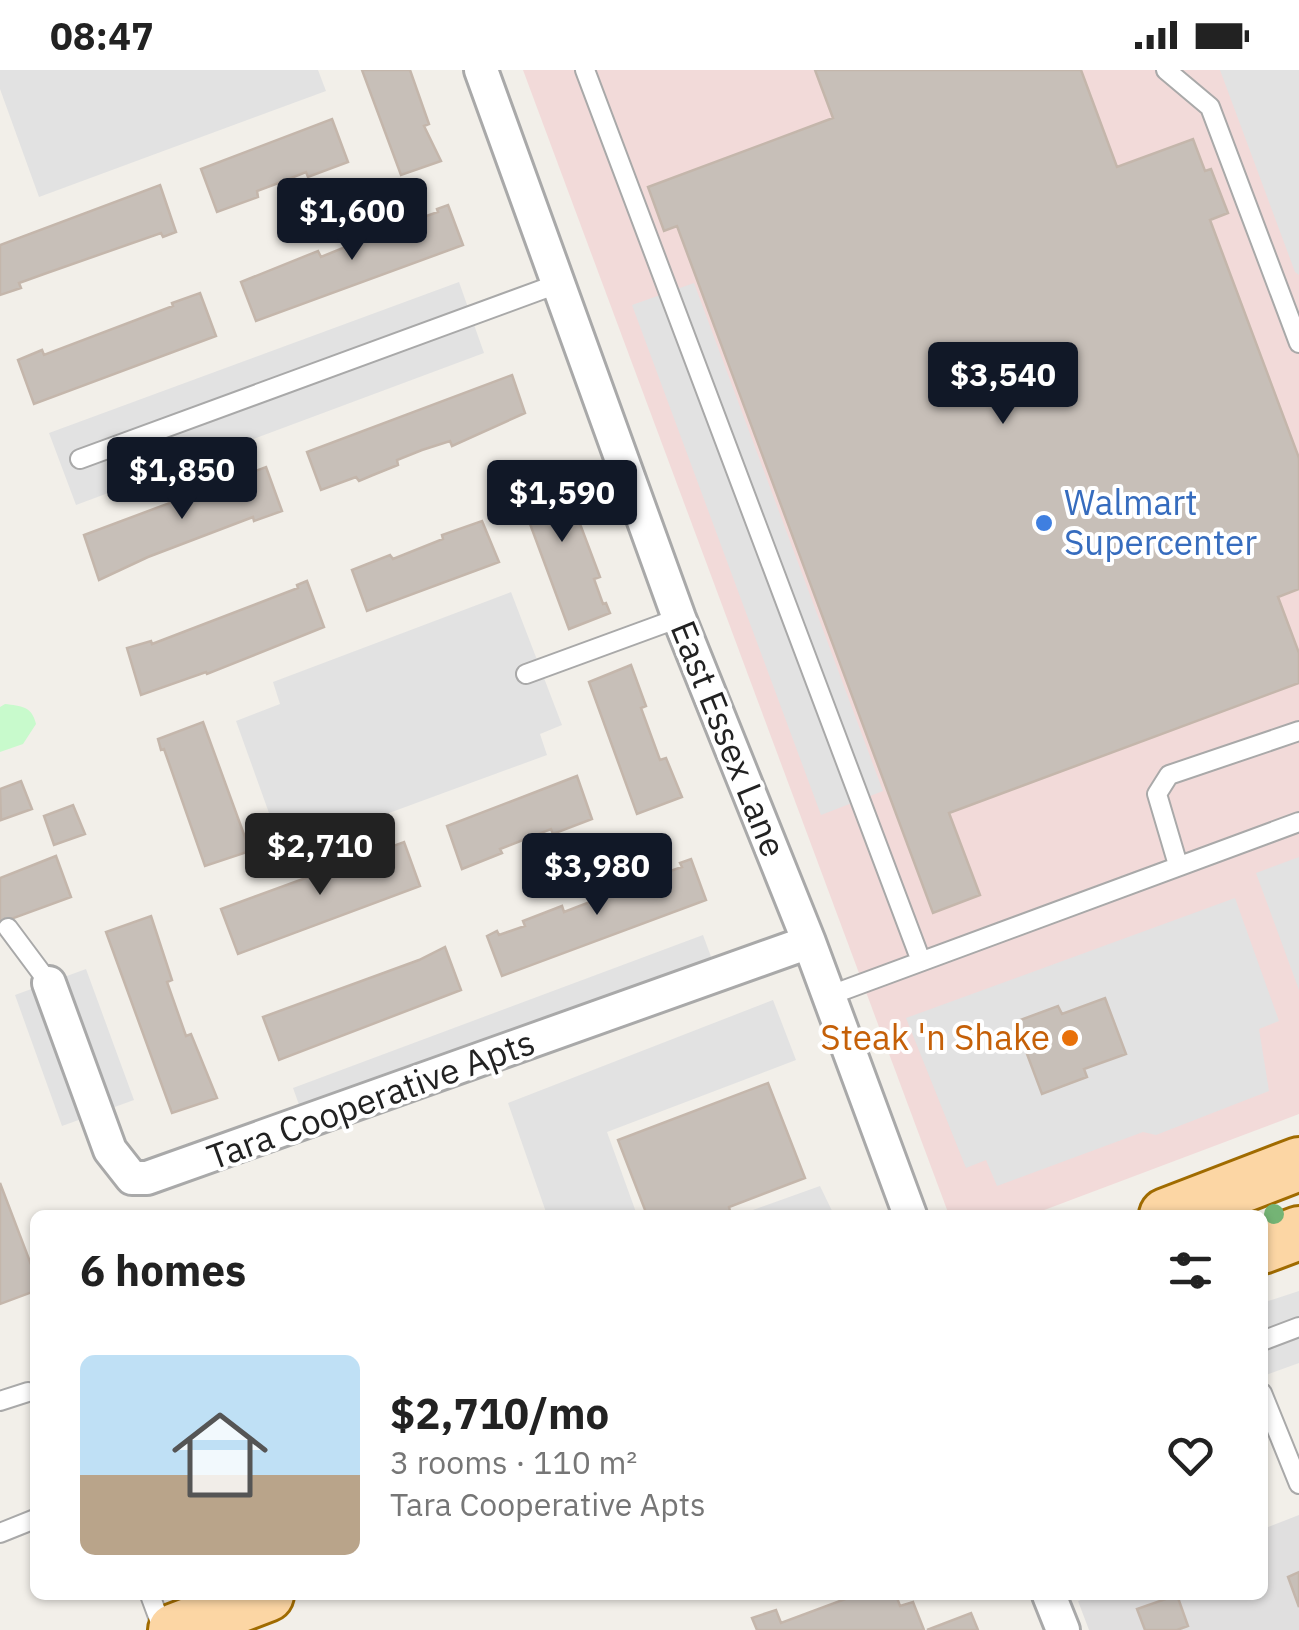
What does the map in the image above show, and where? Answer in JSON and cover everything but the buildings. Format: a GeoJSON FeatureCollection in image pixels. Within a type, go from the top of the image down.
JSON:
{"type":"FeatureCollection","features":[{"type":"Feature","properties":{"kind":"main road"},"geometry":{"type":"LineString","coordinates":[[1179,1210],[1299,1164]]}},
{"type":"Feature","properties":{"kind":"main road"},"geometry":{"type":"LineString","coordinates":[[1268,1245],[1299,1233]]}},
{"type":"Feature","properties":{"kind":"main road"},"geometry":{"type":"LineString","coordinates":[[174,1630],[254,1600]]}},
{"type":"Feature","properties":{"kind":"street","name":"East Essex Lane"},"geometry":{"type":"LineString","coordinates":[[482,70],[679,618],[809,942],[908,1210]]}},
{"type":"Feature","properties":{"kind":"street","name":"Tara Cooperative Apts"},"geometry":{"type":"LineString","coordinates":[[48,984],[110,1150],[132,1178],[147,1178],[809,942]]}},
{"type":"Feature","properties":{"kind":"street"},"geometry":{"type":"LineString","coordinates":[[1051,1600],[1063,1630]]}},
{"type":"Feature","properties":{"kind":"lane"},"geometry":{"type":"LineString","coordinates":[[585,70],[920,962]]}},
{"type":"Feature","properties":{"kind":"lane"},"geometry":{"type":"LineString","coordinates":[[1166,70],[1210,107],[1299,343]]}},
{"type":"Feature","properties":{"kind":"lane"},"geometry":{"type":"LineString","coordinates":[[80,459],[556,272]]}},
{"type":"Feature","properties":{"kind":"lane"},"geometry":{"type":"LineString","coordinates":[[526,674],[679,618]]}},
{"type":"Feature","properties":{"kind":"lane"},"geometry":{"type":"LineString","coordinates":[[1178,865],[1157,794],[1170,775],[1299,731]]}},
{"type":"Feature","properties":{"kind":"lane"},"geometry":{"type":"LineString","coordinates":[[828,996],[1299,822]]}},
{"type":"Feature","properties":{"kind":"lane"},"geometry":{"type":"LineString","coordinates":[[8,928],[48,984]]}},
{"type":"Feature","properties":{"kind":"lane"},"geometry":{"type":"LineString","coordinates":[[1268,1339],[1299,1327]]}},
{"type":"Feature","properties":{"kind":"lane"},"geometry":{"type":"LineString","coordinates":[[0,1401],[28,1392]]}},
{"type":"Feature","properties":{"kind":"lane"},"geometry":{"type":"LineString","coordinates":[[1268,1408],[1299,1484]]}},
{"type":"Feature","properties":{"kind":"lane"},"geometry":{"type":"LineString","coordinates":[[0,1534],[30,1521]]}},
{"type":"Feature","properties":{"kind":"lane"},"geometry":{"type":"LineString","coordinates":[[152,1600],[163,1630]]}},
{"type":"Feature","properties":{"kind":"shaded area"},"geometry":{"type":"Polygon","coordinates":[[[0,70],[318,70],[326,91],[39,197],[0,89],[0,70]]]}},
{"type":"Feature","properties":{"kind":"shaded area"},"geometry":{"type":"Polygon","coordinates":[[[523,70],[1299,70],[1299,1114],[1044,1210],[947,1210],[523,70]]]}},
{"type":"Feature","properties":{"kind":"shaded area"},"geometry":{"type":"Polygon","coordinates":[[[1220,70],[1299,70],[1299,275],[1295,272],[1220,70]]]}},
{"type":"Feature","properties":{"kind":"shaded area"},"geometry":{"type":"Polygon","coordinates":[[[459,282],[484,353],[76,505],[49,433],[459,282]]]}},
{"type":"Feature","properties":{"kind":"shaded area"},"geometry":{"type":"Polygon","coordinates":[[[694,283],[883,791],[821,815],[632,305],[694,283]]]}},
{"type":"Feature","properties":{"kind":"shaded area"},"geometry":{"type":"Polygon","coordinates":[[[511,592],[562,725],[540,734],[547,755],[283,852],[236,721],[280,704],[273,682],[511,592]]]}},
{"type":"Feature","properties":{"kind":"shaded area"},"geometry":{"type":"Polygon","coordinates":[[[1299,857],[1299,990],[1256,873],[1299,857]]]}},
{"type":"Feature","properties":{"kind":"shaded area"},"geometry":{"type":"Polygon","coordinates":[[[1235,898],[1279,1021],[1259,1029],[1269,1091],[1156,1135],[1143,1132],[997,1186],[986,1160],[966,1168],[906,1018],[1235,898]]]}},
{"type":"Feature","properties":{"kind":"shaded area"},"geometry":{"type":"Polygon","coordinates":[[[703,935],[720,981],[310,1135],[293,1088],[703,935]]]}},
{"type":"Feature","properties":{"kind":"shaded area"},"geometry":{"type":"Polygon","coordinates":[[[86,969],[134,1100],[62,1126],[15,995],[86,969]]]}},
{"type":"Feature","properties":{"kind":"shaded area"},"geometry":{"type":"Polygon","coordinates":[[[773,1000],[796,1060],[607,1132],[635,1210],[545,1210],[508,1103],[773,1000]]]}},
{"type":"Feature","properties":{"kind":"shaded area"},"geometry":{"type":"Polygon","coordinates":[[[820,1186],[832,1210],[753,1210],[820,1186]]]}},
{"type":"Feature","properties":{"kind":"shaded area"},"geometry":{"type":"Polygon","coordinates":[[[1299,1291],[1299,1363],[1268,1374],[1268,1301],[1299,1291]]]}},
{"type":"Feature","properties":{"kind":"shaded area"},"geometry":{"type":"Polygon","coordinates":[[[1299,1515],[1299,1630],[1089,1630],[1080,1600],[1268,1600],[1268,1527],[1299,1515]]]}},
{"type":"Feature","properties":{"kind":"green space"},"geometry":{"type":"Polygon","coordinates":[[[5,704],[29,710],[36,724],[23,744],[0,752],[0,707],[5,704]]]}},
{"type":"Feature","properties":{"kind":"place","name":"Walmart Supercenter"},"geometry":{"type":"Point","coordinates":[1044,523]}},
{"type":"Feature","properties":{"kind":"place","name":"Steak 'n Shake"},"geometry":{"type":"Point","coordinates":[1070,1038]}}]}
